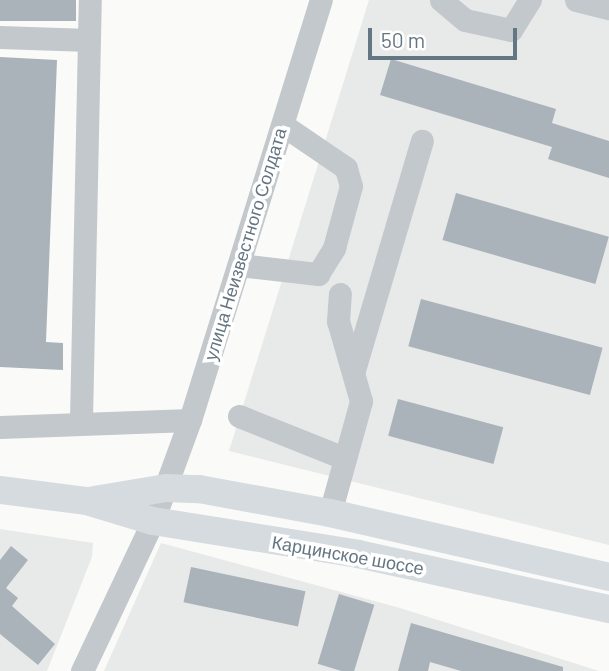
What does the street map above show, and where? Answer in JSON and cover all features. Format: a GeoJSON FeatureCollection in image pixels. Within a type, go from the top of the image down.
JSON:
{"type":"FeatureCollection","features":[{"type":"Feature","properties":{"kind":"main road","name":"Карцинское шоссе"},"geometry":{"type":"LineString","coordinates":[[87,501],[166,488],[331,513],[601,569]]}},
{"type":"Feature","properties":{"kind":"main road","name":"Карцинское шоссе"},"geometry":{"type":"LineString","coordinates":[[0,490],[87,501],[153,522],[358,554],[609,609]]}},
{"type":"Feature","properties":{"kind":"street"},"geometry":{"type":"LineString","coordinates":[[81,421],[90,0]]}},
{"type":"Feature","properties":{"kind":"street","name":"улица Неизвестного Солдата"},"geometry":{"type":"LineString","coordinates":[[82,671],[153,522],[166,488],[190,420],[321,0]]}},
{"type":"Feature","properties":{"kind":"street"},"geometry":{"type":"LineString","coordinates":[[441,0],[465,20],[512,30],[530,0]]}},
{"type":"Feature","properties":{"kind":"street"},"geometry":{"type":"LineString","coordinates":[[576,0],[609,8]]}},
{"type":"Feature","properties":{"kind":"street"},"geometry":{"type":"LineString","coordinates":[[0,37],[89,40]]}},
{"type":"Feature","properties":{"kind":"street"},"geometry":{"type":"LineString","coordinates":[[239,265],[318,274],[334,248],[351,186],[346,168],[283,125]]}},
{"type":"Feature","properties":{"kind":"street"},"geometry":{"type":"LineString","coordinates":[[354,370],[422,141]]}},
{"type":"Feature","properties":{"kind":"street"},"geometry":{"type":"LineString","coordinates":[[331,513],[361,401],[338,321],[340,294]]}},
{"type":"Feature","properties":{"kind":"street"},"geometry":{"type":"LineString","coordinates":[[239,416],[344,458]]}},
{"type":"Feature","properties":{"kind":"street"},"geometry":{"type":"LineString","coordinates":[[0,426],[81,421],[190,420]]}},
{"type":"Feature","properties":{"kind":"shaded area"},"geometry":{"type":"Polygon","coordinates":[[[369,0],[609,0],[609,545],[229,451],[369,0]]]}},
{"type":"Feature","properties":{"kind":"shaded area"},"geometry":{"type":"Polygon","coordinates":[[[0,529],[93,543],[92,557],[47,671],[0,671],[0,529]]]}},
{"type":"Feature","properties":{"kind":"shaded area"},"geometry":{"type":"Polygon","coordinates":[[[161,543],[400,608],[599,671],[104,671],[161,543]]]}},
{"type":"Feature","properties":{"kind":"building"},"geometry":{"type":"Polygon","coordinates":[[[0,0],[76,0],[76,21],[0,21],[0,0]]]}},
{"type":"Feature","properties":{"kind":"building"},"geometry":{"type":"Polygon","coordinates":[[[0,57],[57,60],[46,342],[63,343],[63,370],[0,367],[0,57]]]}},
{"type":"Feature","properties":{"kind":"building"},"geometry":{"type":"Polygon","coordinates":[[[391,59],[556,109],[552,123],[609,141],[609,178],[548,159],[552,147],[380,95],[391,59]]]}},
{"type":"Feature","properties":{"kind":"building"},"geometry":{"type":"Polygon","coordinates":[[[456,193],[609,237],[595,284],[442,240],[456,193]]]}},
{"type":"Feature","properties":{"kind":"building"},"geometry":{"type":"Polygon","coordinates":[[[421,299],[603,348],[590,395],[408,346],[421,299]]]}},
{"type":"Feature","properties":{"kind":"building"},"geometry":{"type":"Polygon","coordinates":[[[398,399],[503,427],[493,464],[388,436],[398,399]]]}},
{"type":"Feature","properties":{"kind":"building"},"geometry":{"type":"Polygon","coordinates":[[[11,546],[28,560],[6,588],[18,598],[12,606],[55,644],[38,665],[0,634],[0,560],[11,546]]]}},
{"type":"Feature","properties":{"kind":"building"},"geometry":{"type":"Polygon","coordinates":[[[191,567],[305,591],[298,627],[184,602],[191,567]]]}},
{"type":"Feature","properties":{"kind":"building"},"geometry":{"type":"Polygon","coordinates":[[[339,594],[374,605],[354,671],[341,671],[318,664],[339,594]]]}},
{"type":"Feature","properties":{"kind":"building"},"geometry":{"type":"Polygon","coordinates":[[[411,623],[563,667],[563,671],[461,671],[430,662],[428,671],[398,671],[411,623]]]}}]}
